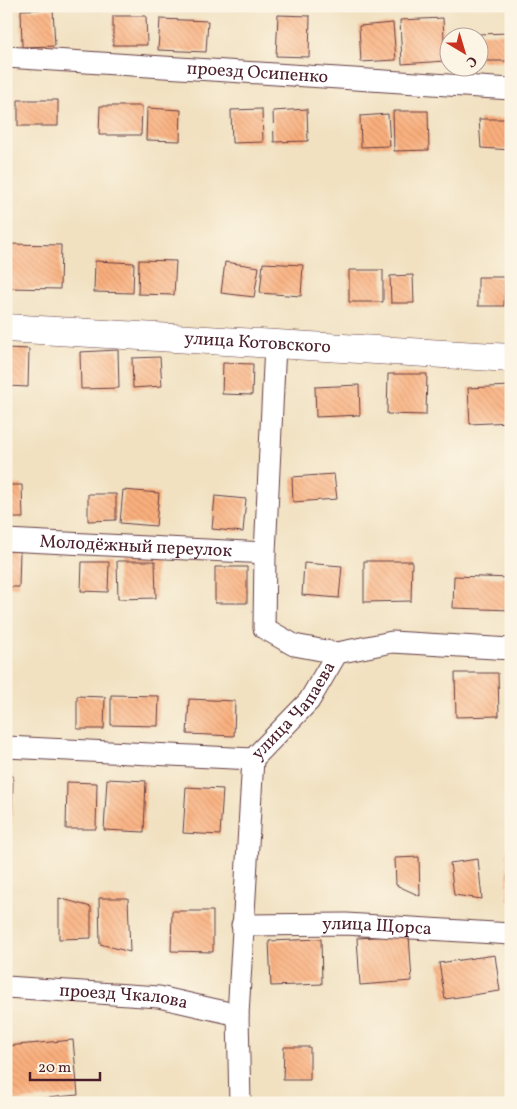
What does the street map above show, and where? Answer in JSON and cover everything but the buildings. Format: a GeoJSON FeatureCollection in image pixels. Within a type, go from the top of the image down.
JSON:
{"type":"FeatureCollection","features":[{"type":"Feature","properties":{"kind":"street","name":"проезд Осипенко"},"geometry":{"type":"LineString","coordinates":[[6,57],[511,89]]}},
{"type":"Feature","properties":{"kind":"street","name":"улица Котовского"},"geometry":{"type":"LineString","coordinates":[[6,328],[511,358]]}},
{"type":"Feature","properties":{"kind":"street","name":"улица Чапаева"},"geometry":{"type":"LineString","coordinates":[[240,1103],[238,1015],[253,759],[309,701],[337,653],[294,645],[264,628],[265,553],[275,344]]}},
{"type":"Feature","properties":{"kind":"street","name":"Молодёжный переулок"},"geometry":{"type":"LineString","coordinates":[[6,540],[265,553]]}},
{"type":"Feature","properties":{"kind":"street"},"geometry":{"type":"LineString","coordinates":[[337,653],[392,642],[511,649]]}},
{"type":"Feature","properties":{"kind":"street"},"geometry":{"type":"LineString","coordinates":[[6,747],[253,759]]}},
{"type":"Feature","properties":{"kind":"street","name":"улица Щорса"},"geometry":{"type":"LineString","coordinates":[[242,925],[346,924],[511,934]]}},
{"type":"Feature","properties":{"kind":"street","name":"проезд Чкалова"},"geometry":{"type":"LineString","coordinates":[[6,987],[159,997],[238,1015]]}}]}
